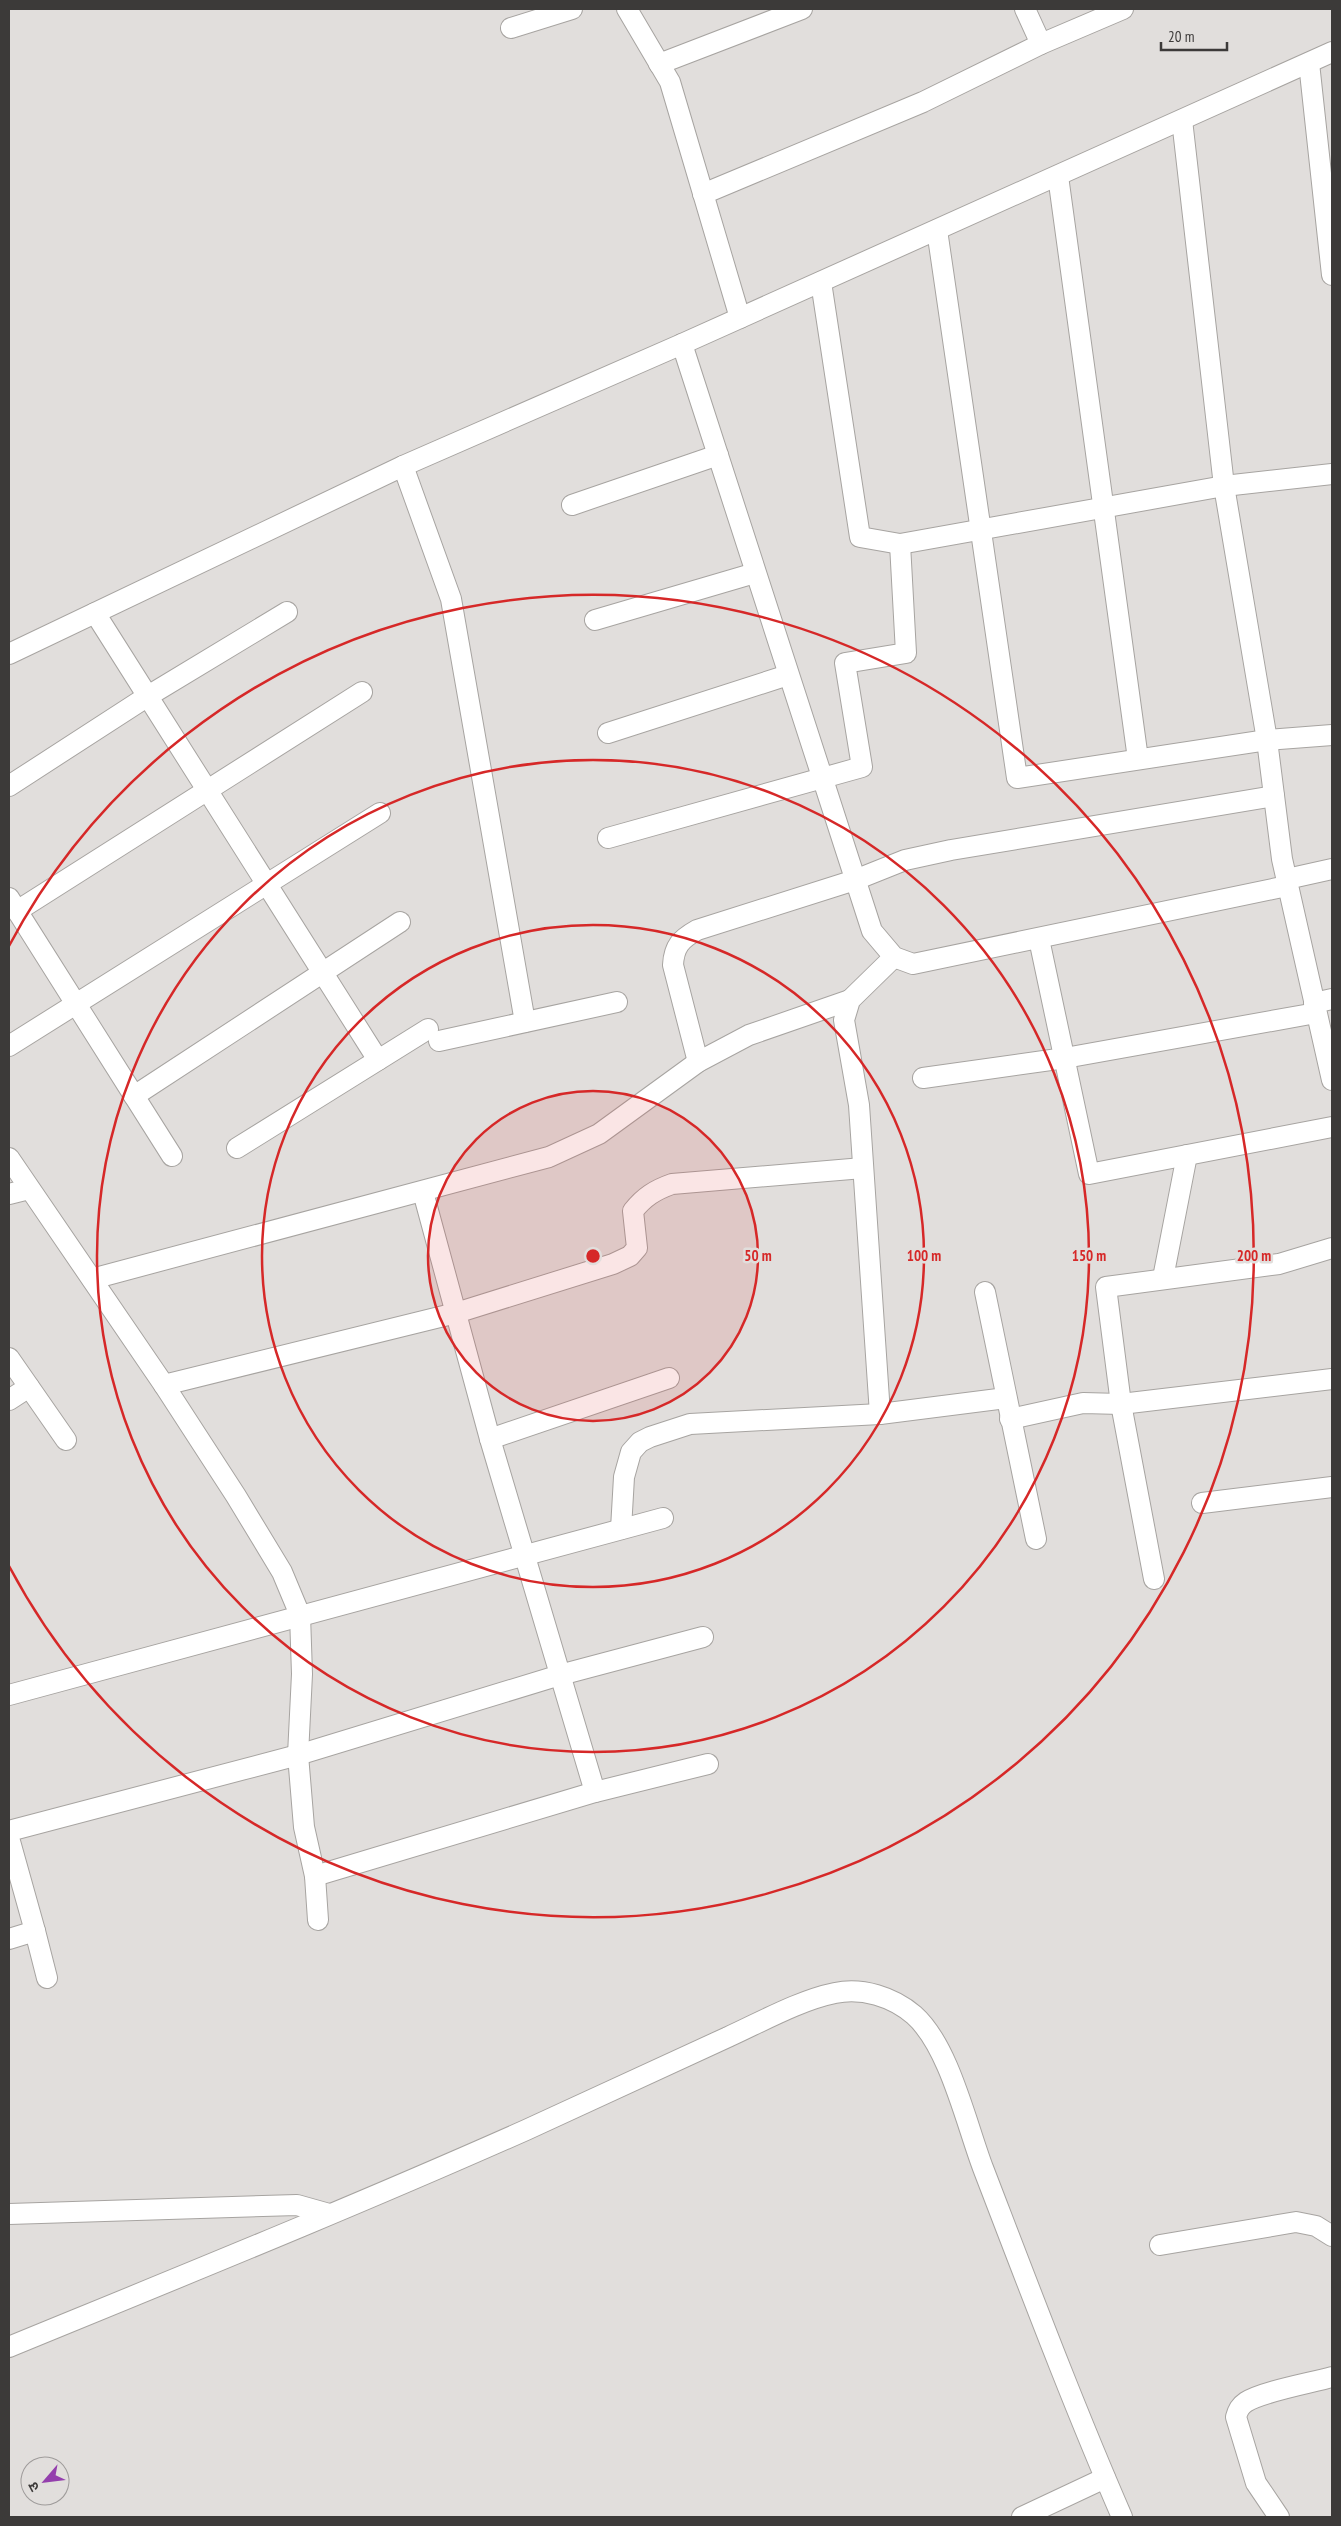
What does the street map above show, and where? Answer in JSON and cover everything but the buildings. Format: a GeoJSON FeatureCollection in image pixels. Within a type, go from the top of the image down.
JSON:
{"type":"FeatureCollection","features":[{"type":"Feature","properties":{"kind":"street"},"geometry":{"type":"LineString","coordinates":[[511,28],[572,9]]}},
{"type":"Feature","properties":{"kind":"street"},"geometry":{"type":"LineString","coordinates":[[627,9],[670,82],[740,318]]}},
{"type":"Feature","properties":{"kind":"street"},"geometry":{"type":"LineString","coordinates":[[659,64],[802,9]]}},
{"type":"Feature","properties":{"kind":"street"},"geometry":{"type":"LineString","coordinates":[[1025,9],[1041,44]]}},
{"type":"Feature","properties":{"kind":"street"},"geometry":{"type":"LineString","coordinates":[[703,194],[923,102],[1041,44],[1123,9]]}},
{"type":"Feature","properties":{"kind":"street"},"geometry":{"type":"LineString","coordinates":[[9,654],[403,466],[682,344],[1332,52]]}},
{"type":"Feature","properties":{"kind":"street"},"geometry":{"type":"LineString","coordinates":[[1309,62],[1332,275]]}},
{"type":"Feature","properties":{"kind":"street"},"geometry":{"type":"LineString","coordinates":[[1182,120],[1224,486],[1267,740],[1282,859],[1321,1005],[1332,1080]]}},
{"type":"Feature","properties":{"kind":"street"},"geometry":{"type":"LineString","coordinates":[[1058,176],[1105,507],[1138,759]]}},
{"type":"Feature","properties":{"kind":"street"},"geometry":{"type":"LineString","coordinates":[[937,230],[1016,778],[1267,740],[1332,735]]}},
{"type":"Feature","properties":{"kind":"street"},"geometry":{"type":"LineString","coordinates":[[821,282],[860,536],[900,544],[980,528],[1224,486],[1332,474]]}},
{"type":"Feature","properties":{"kind":"street"},"geometry":{"type":"LineString","coordinates":[[682,344],[821,779],[872,931],[894,957],[913,964],[1039,939],[1287,882],[1332,869]]}},
{"type":"Feature","properties":{"kind":"street"},"geometry":{"type":"LineString","coordinates":[[572,504],[718,455]]}},
{"type":"Feature","properties":{"kind":"street"},"geometry":{"type":"LineString","coordinates":[[403,466],[451,599],[525,1022]]}},
{"type":"Feature","properties":{"kind":"street"},"geometry":{"type":"LineString","coordinates":[[608,838],[862,768],[845,664],[906,653],[900,544]]}},
{"type":"Feature","properties":{"kind":"street"},"geometry":{"type":"LineString","coordinates":[[595,620],[755,573]]}},
{"type":"Feature","properties":{"kind":"street"},"geometry":{"type":"LineString","coordinates":[[9,786],[148,696],[287,612]]}},
{"type":"Feature","properties":{"kind":"street"},"geometry":{"type":"LineString","coordinates":[[95,613],[378,1060]]}},
{"type":"Feature","properties":{"kind":"street"},"geometry":{"type":"LineString","coordinates":[[608,733],[788,675]]}},
{"type":"Feature","properties":{"kind":"street"},"geometry":{"type":"LineString","coordinates":[[172,1156],[13,904],[207,790],[362,692]]}},
{"type":"Feature","properties":{"kind":"street"},"geometry":{"type":"LineString","coordinates":[[698,1062],[673,966],[673,951],[682,939],[697,930],[855,880],[905,860],[951,850],[1274,796]]}},
{"type":"Feature","properties":{"kind":"street"},"geometry":{"type":"LineString","coordinates":[[9,1046],[77,1006],[380,813]]}},
{"type":"Feature","properties":{"kind":"street"},"geometry":{"type":"LineString","coordinates":[[134,1096],[400,922]]}},
{"type":"Feature","properties":{"kind":"street"},"geometry":{"type":"LineString","coordinates":[[1039,939],[1089,1174],[1332,1127]]}},
{"type":"Feature","properties":{"kind":"street"},"geometry":{"type":"LineString","coordinates":[[92,1279],[423,1192],[548,1157],[599,1134],[698,1062],[749,1035],[850,1000],[894,957]]}},
{"type":"Feature","properties":{"kind":"street"},"geometry":{"type":"LineString","coordinates":[[850,1000],[844,1020],[859,1105],[880,1414]]}},
{"type":"Feature","properties":{"kind":"street"},"geometry":{"type":"LineString","coordinates":[[238,1148],[378,1060],[433,1035],[525,1022],[617,1002]]}},
{"type":"Feature","properties":{"kind":"street"},"geometry":{"type":"LineString","coordinates":[[923,1078],[1065,1058],[1321,1005]]}},
{"type":"Feature","properties":{"kind":"street"},"geometry":{"type":"LineString","coordinates":[[1163,1278],[1187,1155]]}},
{"type":"Feature","properties":{"kind":"street"},"geometry":{"type":"LineString","coordinates":[[9,1158],[164,1385],[236,1496],[282,1572],[300,1615],[302,1674],[298,1755],[304,1827],[315,1876],[318,1920]]}},
{"type":"Feature","properties":{"kind":"street"},"geometry":{"type":"LineString","coordinates":[[164,1385],[456,1313],[612,1264],[630,1256],[637,1248],[633,1211],[642,1199],[655,1190],[672,1184],[863,1168]]}},
{"type":"Feature","properties":{"kind":"street"},"geometry":{"type":"LineString","coordinates":[[9,1194],[29,1189]]}},
{"type":"Feature","properties":{"kind":"street"},"geometry":{"type":"LineString","coordinates":[[423,1192],[490,1439],[595,1792]]}},
{"type":"Feature","properties":{"kind":"street"},"geometry":{"type":"LineString","coordinates":[[1154,1579],[1121,1404],[1106,1288],[1163,1278],[1279,1264],[1332,1248]]}},
{"type":"Feature","properties":{"kind":"street"},"geometry":{"type":"LineString","coordinates":[[985,1292],[1036,1539]]}},
{"type":"Feature","properties":{"kind":"street"},"geometry":{"type":"LineString","coordinates":[[9,1358],[66,1440]]}},
{"type":"Feature","properties":{"kind":"street"},"geometry":{"type":"LineString","coordinates":[[490,1439],[669,1378]]}},
{"type":"Feature","properties":{"kind":"street"},"geometry":{"type":"LineString","coordinates":[[1010,1419],[1083,1403],[1121,1404],[1332,1379]]}},
{"type":"Feature","properties":{"kind":"street"},"geometry":{"type":"LineString","coordinates":[[9,1400],[29,1387]]}},
{"type":"Feature","properties":{"kind":"street"},"geometry":{"type":"LineString","coordinates":[[622,1529],[624,1477],[631,1452],[640,1442],[650,1437],[690,1424],[880,1414],[1006,1398]]}},
{"type":"Feature","properties":{"kind":"street"},"geometry":{"type":"LineString","coordinates":[[1202,1502],[1332,1487]]}},
{"type":"Feature","properties":{"kind":"street"},"geometry":{"type":"LineString","coordinates":[[9,1694],[663,1518]]}},
{"type":"Feature","properties":{"kind":"street"},"geometry":{"type":"LineString","coordinates":[[9,1831],[298,1755],[560,1675],[703,1637]]}},
{"type":"Feature","properties":{"kind":"street"},"geometry":{"type":"LineString","coordinates":[[315,1876],[595,1792],[708,1764]]}},
{"type":"Feature","properties":{"kind":"street"},"geometry":{"type":"LineString","coordinates":[[9,1838],[47,1978]]}},
{"type":"Feature","properties":{"kind":"street"},"geometry":{"type":"LineString","coordinates":[[9,1939],[35,1931]]}},
{"type":"Feature","properties":{"kind":"street"},"geometry":{"type":"LineString","coordinates":[[9,2348],[524,2131],[788,2009],[835,1992],[861,1992],[880,1996],[899,2004],[916,2016],[932,2038],[950,2073],[977,2152],[1084,2430],[1122,2517]]}},
{"type":"Feature","properties":{"kind":"street"},"geometry":{"type":"LineString","coordinates":[[9,2214],[297,2205],[329,2214]]}},
{"type":"Feature","properties":{"kind":"street"},"geometry":{"type":"LineString","coordinates":[[1160,2245],[1296,2222],[1316,2226],[1332,2236]]}},
{"type":"Feature","properties":{"kind":"street"},"geometry":{"type":"LineString","coordinates":[[1279,2517],[1256,2483],[1236,2417],[1239,2408],[1247,2401],[1332,2377]]}},
{"type":"Feature","properties":{"kind":"street"},"geometry":{"type":"LineString","coordinates":[[1022,2517],[1105,2478]]}}]}
